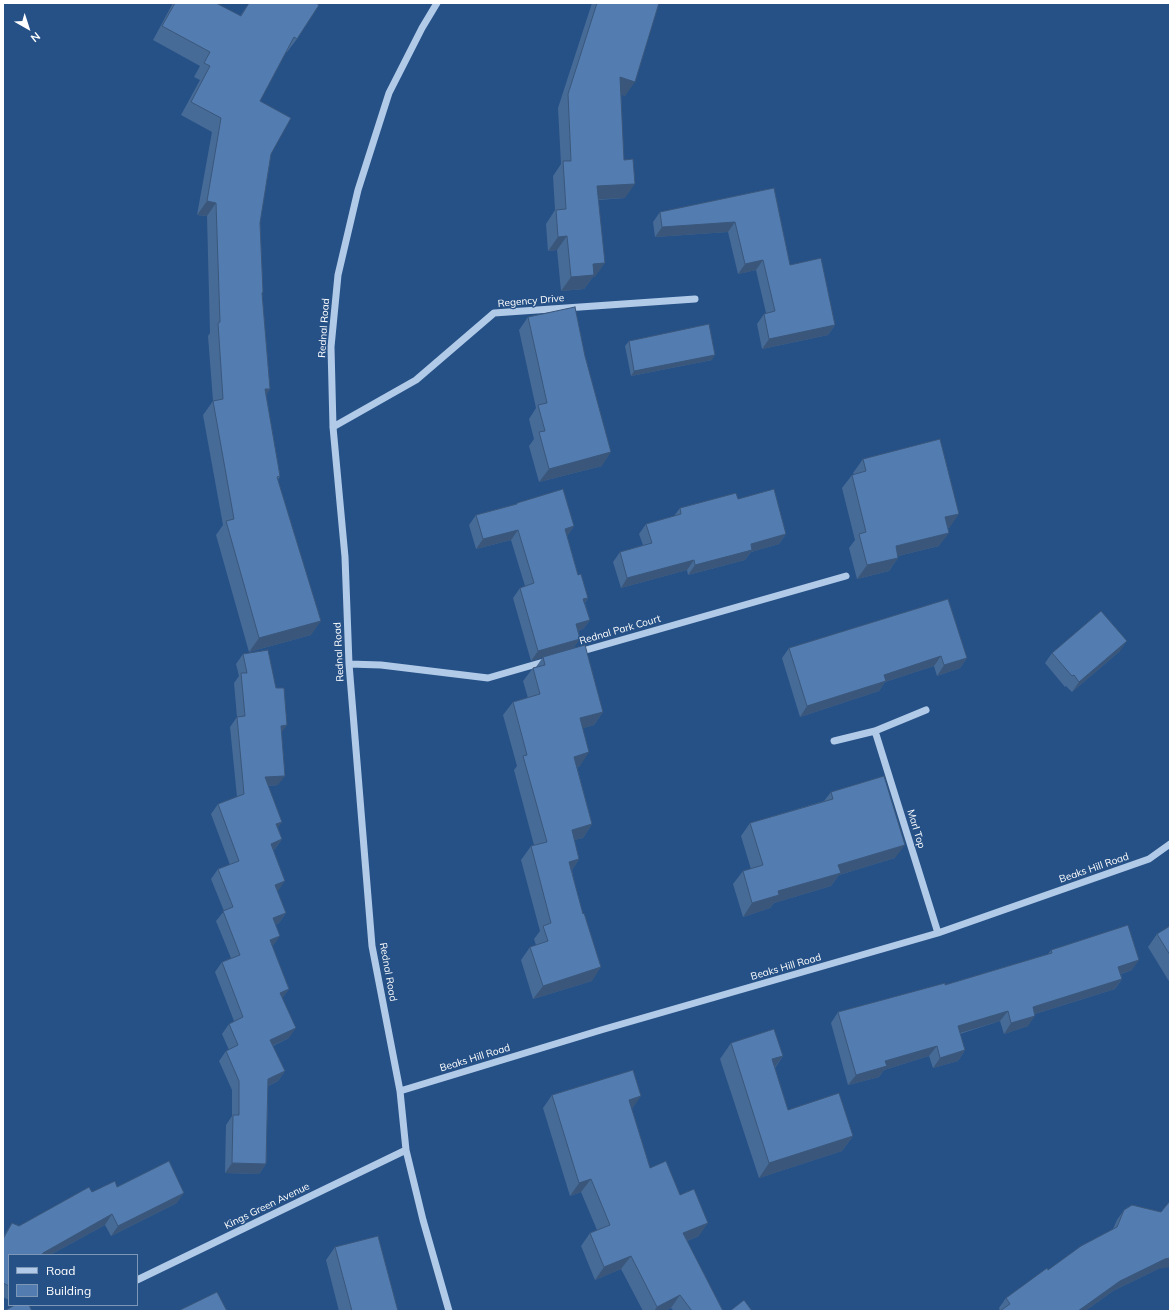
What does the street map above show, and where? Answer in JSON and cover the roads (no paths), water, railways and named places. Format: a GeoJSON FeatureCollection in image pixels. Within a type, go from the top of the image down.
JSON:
{"type":"FeatureCollection","features":[{"type":"Feature","properties":{"kind":"street","name":"Rednal Road"},"geometry":{"type":"LineString","coordinates":[[437,3],[422,28],[389,93],[358,190],[338,275],[331,347],[333,427],[345,557],[349,664],[372,946],[400,1091],[406,1150],[423,1220],[449,1311]]}},
{"type":"Feature","properties":{"kind":"street","name":"Regency Drive"},"geometry":{"type":"LineString","coordinates":[[333,427],[416,380],[494,313],[695,299]]}},
{"type":"Feature","properties":{"kind":"street","name":"Rednal Park Court"},"geometry":{"type":"LineString","coordinates":[[572,654],[846,576]]}},
{"type":"Feature","properties":{"kind":"street"},"geometry":{"type":"LineString","coordinates":[[349,664],[381,665],[488,678],[557,658]]}},
{"type":"Feature","properties":{"kind":"street"},"geometry":{"type":"LineString","coordinates":[[834,741],[875,731],[926,710]]}},
{"type":"Feature","properties":{"kind":"street","name":"Marl Top"},"geometry":{"type":"LineString","coordinates":[[875,731],[938,933]]}},
{"type":"Feature","properties":{"kind":"street","name":"Beaks Hill Road"},"geometry":{"type":"LineString","coordinates":[[400,1091],[601,1030],[938,933],[1149,859],[1170,844]]}},
{"type":"Feature","properties":{"kind":"street","name":"Kings Green Avenue"},"geometry":{"type":"LineString","coordinates":[[138,1280],[406,1150]]}}]}
